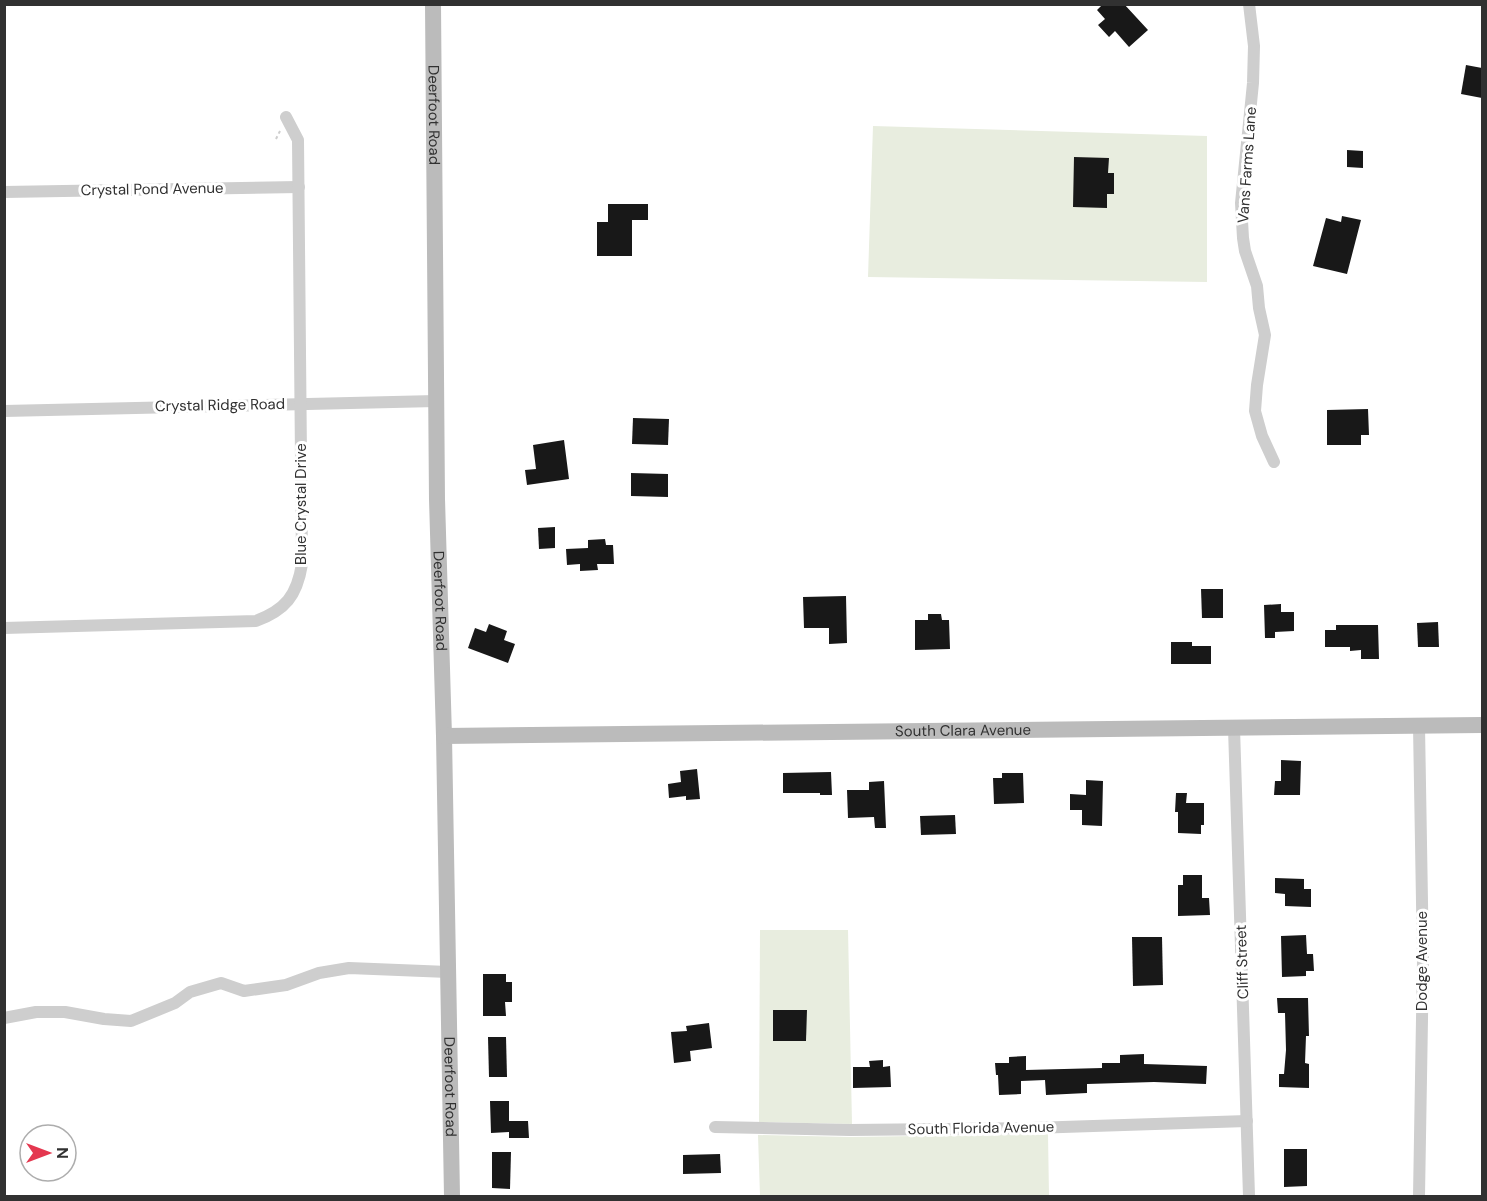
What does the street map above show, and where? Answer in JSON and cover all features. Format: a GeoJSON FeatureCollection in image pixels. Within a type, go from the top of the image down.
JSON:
{"type":"FeatureCollection","features":[{"type":"Feature","properties":{"kind":"street","name":"Deerfoot Road"},"geometry":{"type":"LineString","coordinates":[[433,4],[437,511],[444,736],[452,1197]]}},
{"type":"Feature","properties":{"kind":"street","name":"Vans Farms Lane"},"geometry":{"type":"LineString","coordinates":[[1249,4],[1254,46],[1252,93],[1241,203],[1245,251],[1257,286],[1265,335],[1255,411],[1262,436],[1274,462]]}},
{"type":"Feature","properties":{"kind":"street","name":"Blue Crystal Drive"},"geometry":{"type":"LineString","coordinates":[[4,628],[256,621],[270,616],[289,601],[300,578],[302,564],[298,140],[286,117]]}},
{"type":"Feature","properties":{"kind":"street","name":"Crystal Pond Avenue"},"geometry":{"type":"LineString","coordinates":[[4,192],[299,187]]}},
{"type":"Feature","properties":{"kind":"street","name":"Crystal Ridge Road"},"geometry":{"type":"LineString","coordinates":[[4,411],[436,401]]}},
{"type":"Feature","properties":{"kind":"street","name":"South Clara Avenue"},"geometry":{"type":"LineString","coordinates":[[444,736],[1482,725]]}},
{"type":"Feature","properties":{"kind":"street","name":"Dodge Avenue"},"geometry":{"type":"LineString","coordinates":[[1419,726],[1423,960],[1419,1197]]}},
{"type":"Feature","properties":{"kind":"street","name":"Cliff Street"},"geometry":{"type":"LineString","coordinates":[[1234,728],[1249,1197]]}},
{"type":"Feature","properties":{"kind":"street"},"geometry":{"type":"LineString","coordinates":[[4,1018],[36,1012],[64,1012],[131,1021],[175,1003],[190,992],[221,983],[244,991],[286,985],[319,974],[349,968],[448,972]]}},
{"type":"Feature","properties":{"kind":"street","name":"South Florida Avenue"},"geometry":{"type":"LineString","coordinates":[[715,1127],[850,1130],[1032,1128],[1247,1121]]}},
{"type":"Feature","properties":{"kind":"shaded area"},"geometry":{"type":"Polygon","coordinates":[[[873,126],[1207,136],[1207,282],[868,277],[873,126]]]}},
{"type":"Feature","properties":{"kind":"shaded area"},"geometry":{"type":"Polygon","coordinates":[[[760,930],[848,930],[852,1124],[759,1122],[760,930]]]}},
{"type":"Feature","properties":{"kind":"shaded area"},"geometry":{"type":"Polygon","coordinates":[[[1048,1134],[1049,1196],[760,1196],[758,1135],[850,1137],[1048,1134]]]}},
{"type":"Feature","properties":{"kind":"building"},"geometry":{"type":"Polygon","coordinates":[[[1103,4],[1124,4],[1148,30],[1129,47],[1115,31],[1109,37],[1098,25],[1105,19],[1097,10],[1103,4]]]}},
{"type":"Feature","properties":{"kind":"building"},"geometry":{"type":"Polygon","coordinates":[[[1466,65],[1482,68],[1482,98],[1461,94],[1466,65]]]}},
{"type":"Feature","properties":{"kind":"building"},"geometry":{"type":"Polygon","coordinates":[[[1347,150],[1363,151],[1363,168],[1347,167],[1347,150]]]}},
{"type":"Feature","properties":{"kind":"building"},"geometry":{"type":"Polygon","coordinates":[[[1074,157],[1109,158],[1108,173],[1114,173],[1114,194],[1107,194],[1107,208],[1073,207],[1074,157]]]}},
{"type":"Feature","properties":{"kind":"building"},"geometry":{"type":"Polygon","coordinates":[[[608,204],[648,204],[648,220],[632,220],[632,256],[597,256],[597,222],[608,222],[608,204]]]}},
{"type":"Feature","properties":{"kind":"building"},"geometry":{"type":"Polygon","coordinates":[[[1342,216],[1361,220],[1347,274],[1313,266],[1326,218],[1341,222],[1342,216]]]}},
{"type":"Feature","properties":{"kind":"building"},"geometry":{"type":"Polygon","coordinates":[[[1368,409],[1369,435],[1361,435],[1361,445],[1327,445],[1327,410],[1368,409]]]}},
{"type":"Feature","properties":{"kind":"building"},"geometry":{"type":"Polygon","coordinates":[[[633,418],[669,419],[668,445],[632,444],[633,418]]]}},
{"type":"Feature","properties":{"kind":"building"},"geometry":{"type":"Polygon","coordinates":[[[564,440],[569,479],[527,485],[525,470],[536,469],[533,445],[564,440]]]}},
{"type":"Feature","properties":{"kind":"building"},"geometry":{"type":"Polygon","coordinates":[[[631,473],[668,474],[668,497],[631,496],[631,473]]]}},
{"type":"Feature","properties":{"kind":"building"},"geometry":{"type":"Polygon","coordinates":[[[555,527],[555,548],[539,549],[538,528],[555,527]]]}},
{"type":"Feature","properties":{"kind":"building"},"geometry":{"type":"Polygon","coordinates":[[[605,539],[606,545],[613,545],[614,564],[597,564],[598,570],[580,571],[580,564],[567,565],[566,549],[588,548],[588,540],[605,539]]]}},
{"type":"Feature","properties":{"kind":"building"},"geometry":{"type":"Polygon","coordinates":[[[1201,589],[1223,589],[1223,618],[1202,618],[1201,589]]]}},
{"type":"Feature","properties":{"kind":"building"},"geometry":{"type":"Polygon","coordinates":[[[846,596],[847,643],[829,644],[829,628],[804,628],[803,597],[846,596]]]}},
{"type":"Feature","properties":{"kind":"building"},"geometry":{"type":"Polygon","coordinates":[[[1281,604],[1281,612],[1294,612],[1294,631],[1275,632],[1275,638],[1265,638],[1264,605],[1281,604]]]}},
{"type":"Feature","properties":{"kind":"building"},"geometry":{"type":"Polygon","coordinates":[[[928,614],[941,614],[942,620],[949,620],[950,649],[915,650],[915,620],[928,620],[928,614]]]}},
{"type":"Feature","properties":{"kind":"building"},"geometry":{"type":"Polygon","coordinates":[[[1438,622],[1439,647],[1418,647],[1417,623],[1438,622]]]}},
{"type":"Feature","properties":{"kind":"building"},"geometry":{"type":"Polygon","coordinates":[[[489,624],[507,631],[504,640],[515,644],[508,663],[468,648],[475,628],[486,632],[489,624]]]}},
{"type":"Feature","properties":{"kind":"building"},"geometry":{"type":"Polygon","coordinates":[[[1336,625],[1378,625],[1379,659],[1361,659],[1361,650],[1350,651],[1350,647],[1325,647],[1325,630],[1336,630],[1336,625]]]}},
{"type":"Feature","properties":{"kind":"building"},"geometry":{"type":"Polygon","coordinates":[[[1171,642],[1192,642],[1192,646],[1211,646],[1211,664],[1171,664],[1171,642]]]}},
{"type":"Feature","properties":{"kind":"building"},"geometry":{"type":"Polygon","coordinates":[[[1281,760],[1301,761],[1300,795],[1274,795],[1275,781],[1281,781],[1281,760]]]}},
{"type":"Feature","properties":{"kind":"building"},"geometry":{"type":"Polygon","coordinates":[[[697,769],[700,799],[686,800],[686,796],[669,798],[668,784],[681,782],[680,771],[697,769]]]}},
{"type":"Feature","properties":{"kind":"building"},"geometry":{"type":"Polygon","coordinates":[[[831,772],[832,795],[783,793],[783,773],[831,772]]]}},
{"type":"Feature","properties":{"kind":"building"},"geometry":{"type":"Polygon","coordinates":[[[1002,773],[1023,773],[1024,803],[994,804],[993,778],[1002,778],[1002,773]]]}},
{"type":"Feature","properties":{"kind":"building"},"geometry":{"type":"Polygon","coordinates":[[[1086,780],[1103,781],[1102,826],[1082,825],[1082,810],[1070,810],[1070,794],[1086,795],[1086,780]]]}},
{"type":"Feature","properties":{"kind":"building"},"geometry":{"type":"Polygon","coordinates":[[[884,781],[886,828],[875,828],[874,817],[848,818],[847,790],[869,790],[869,782],[884,781]]]}},
{"type":"Feature","properties":{"kind":"building"},"geometry":{"type":"Polygon","coordinates":[[[1176,793],[1187,793],[1186,803],[1204,803],[1204,825],[1201,825],[1201,834],[1178,833],[1178,812],[1175,812],[1176,793]]]}},
{"type":"Feature","properties":{"kind":"building"},"geometry":{"type":"Polygon","coordinates":[[[955,815],[956,834],[921,835],[920,816],[955,815]]]}},
{"type":"Feature","properties":{"kind":"building"},"geometry":{"type":"Polygon","coordinates":[[[1183,875],[1202,875],[1202,898],[1209,898],[1210,915],[1178,916],[1178,885],[1183,885],[1183,875]]]}},
{"type":"Feature","properties":{"kind":"building"},"geometry":{"type":"Polygon","coordinates":[[[1275,878],[1304,879],[1304,889],[1311,889],[1311,907],[1285,906],[1285,894],[1275,893],[1275,878]]]}},
{"type":"Feature","properties":{"kind":"building"},"geometry":{"type":"Polygon","coordinates":[[[1306,935],[1307,954],[1313,954],[1314,971],[1306,971],[1306,976],[1282,977],[1281,936],[1306,935]]]}},
{"type":"Feature","properties":{"kind":"building"},"geometry":{"type":"Polygon","coordinates":[[[1132,937],[1162,937],[1163,985],[1133,986],[1132,937]]]}},
{"type":"Feature","properties":{"kind":"building"},"geometry":{"type":"Polygon","coordinates":[[[483,974],[506,974],[506,982],[512,982],[512,1002],[505,1002],[506,1016],[483,1016],[483,974]]]}},
{"type":"Feature","properties":{"kind":"building"},"geometry":{"type":"Polygon","coordinates":[[[1277,998],[1308,998],[1309,1036],[1306,1036],[1305,1063],[1309,1064],[1309,1088],[1279,1087],[1279,1074],[1284,1074],[1286,1050],[1285,1013],[1278,1013],[1277,998]]]}},
{"type":"Feature","properties":{"kind":"building"},"geometry":{"type":"Polygon","coordinates":[[[773,1010],[807,1010],[806,1041],[773,1041],[773,1010]]]}},
{"type":"Feature","properties":{"kind":"building"},"geometry":{"type":"Polygon","coordinates":[[[709,1023],[712,1048],[690,1051],[691,1061],[674,1063],[671,1032],[687,1031],[686,1026],[709,1023]]]}},
{"type":"Feature","properties":{"kind":"building"},"geometry":{"type":"Polygon","coordinates":[[[488,1037],[506,1037],[507,1077],[489,1077],[488,1037]]]}},
{"type":"Feature","properties":{"kind":"building"},"geometry":{"type":"Polygon","coordinates":[[[1144,1054],[1144,1064],[1207,1066],[1206,1084],[1154,1082],[1087,1084],[1087,1093],[1046,1095],[1045,1080],[1021,1081],[1021,1094],[999,1095],[995,1063],[1009,1063],[1009,1057],[1026,1056],[1026,1070],[1102,1068],[1102,1063],[1120,1063],[1120,1055],[1144,1054]]]}},
{"type":"Feature","properties":{"kind":"building"},"geometry":{"type":"Polygon","coordinates":[[[883,1060],[883,1067],[890,1066],[891,1087],[853,1088],[853,1067],[870,1067],[869,1061],[883,1060]]]}},
{"type":"Feature","properties":{"kind":"building"},"geometry":{"type":"Polygon","coordinates":[[[490,1101],[509,1101],[509,1121],[528,1121],[529,1138],[509,1138],[509,1132],[491,1133],[490,1101]]]}},
{"type":"Feature","properties":{"kind":"building"},"geometry":{"type":"Polygon","coordinates":[[[1284,1149],[1307,1149],[1307,1186],[1284,1187],[1284,1149]]]}},
{"type":"Feature","properties":{"kind":"building"},"geometry":{"type":"Polygon","coordinates":[[[492,1152],[511,1152],[510,1189],[492,1188],[492,1152]]]}},
{"type":"Feature","properties":{"kind":"building"},"geometry":{"type":"Polygon","coordinates":[[[720,1154],[721,1173],[683,1174],[683,1155],[720,1154]]]}}]}
